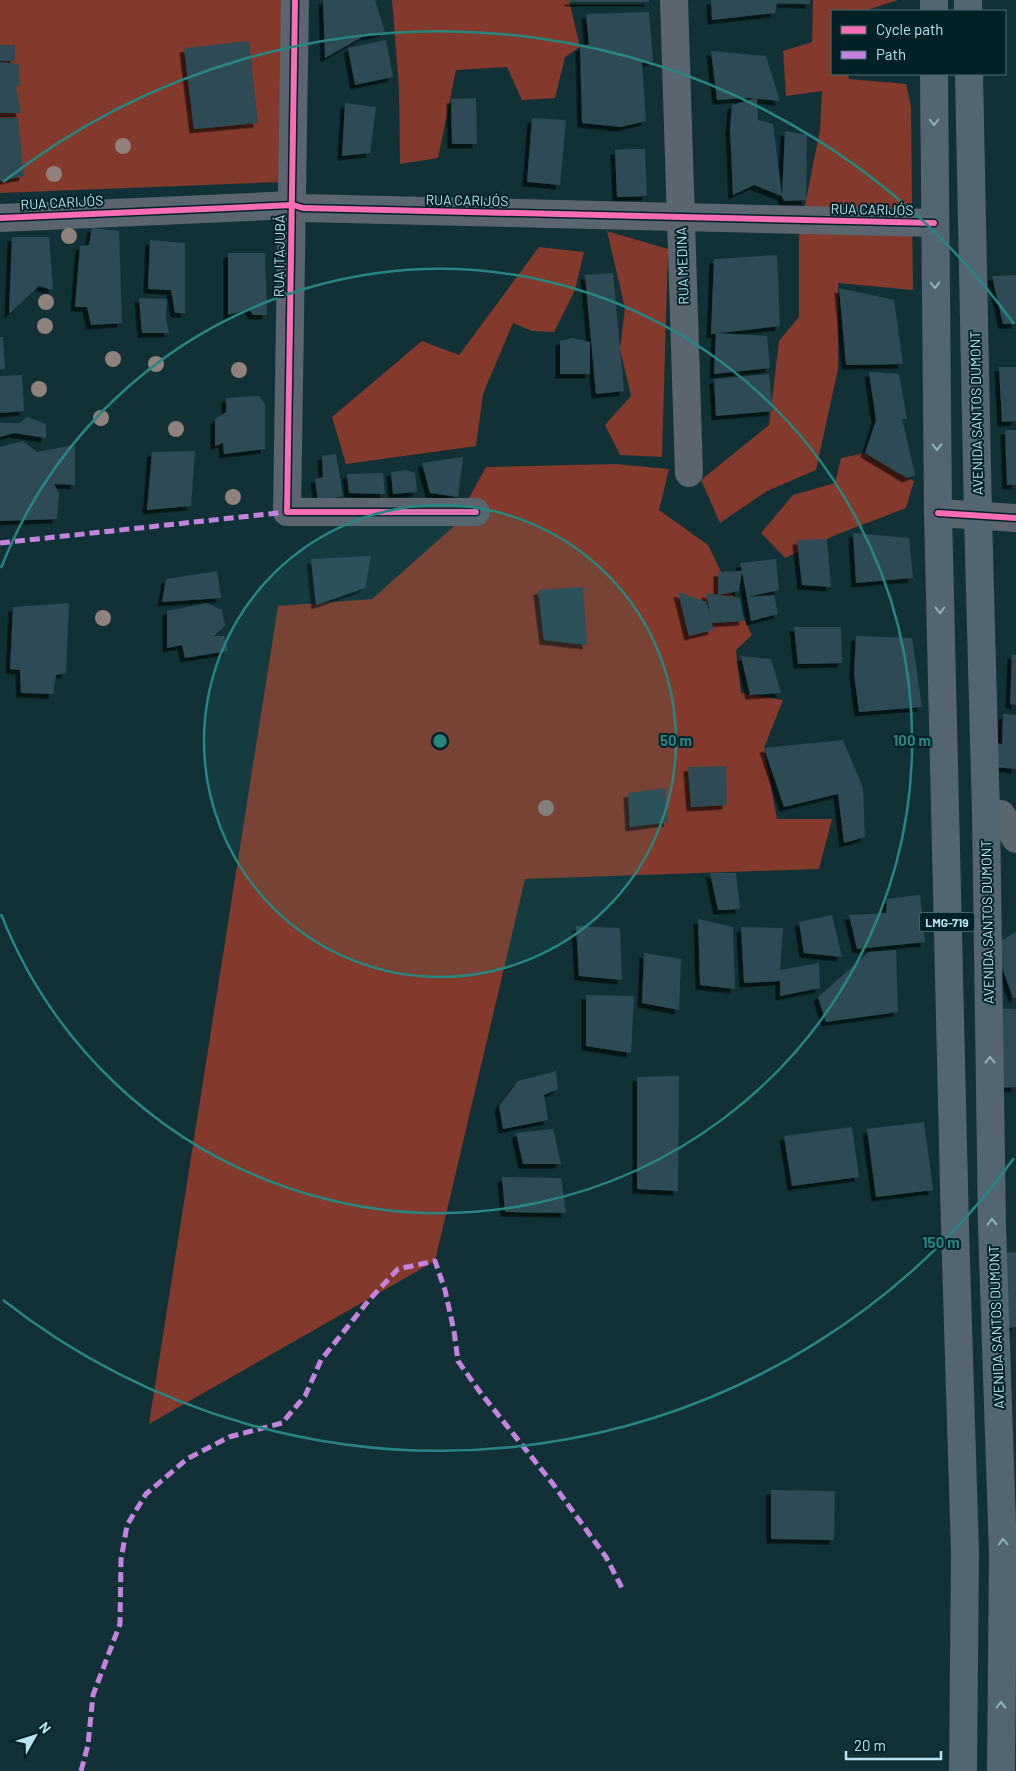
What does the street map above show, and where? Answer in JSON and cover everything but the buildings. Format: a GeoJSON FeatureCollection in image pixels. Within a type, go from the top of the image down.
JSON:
{"type":"FeatureCollection","features":[{"type":"Feature","properties":{"kind":"main road","name":"LMG-719"},"geometry":{"type":"LineString","coordinates":[[934,75],[938,513],[955,1228],[966,1553],[963,1771]]}},
{"type":"Feature","properties":{"kind":"main road","name":"AVENIDA SANTOS DUMONT"},"geometry":{"type":"LineString","coordinates":[[969,75],[978,516],[1001,814],[992,1227],[1003,1554],[1001,1771]]}},
{"type":"Feature","properties":{"kind":"street","name":"RUA ITAJUBÁ"},"geometry":{"type":"LineString","coordinates":[[295,0],[287,512],[476,512]]}},
{"type":"Feature","properties":{"kind":"street","name":"RUA MEDINA"},"geometry":{"type":"LineString","coordinates":[[674,0],[689,473]]}},
{"type":"Feature","properties":{"kind":"street","name":"RUA CARIJÓS"},"geometry":{"type":"LineString","coordinates":[[0,218],[293,205],[303,208],[934,223]]}},
{"type":"Feature","properties":{"kind":"street"},"geometry":{"type":"LineString","coordinates":[[938,513],[1016,518]]}},
{"type":"Feature","properties":{"kind":"street"},"geometry":{"type":"LineString","coordinates":[[1001,814],[1016,839]]}},
{"type":"Feature","properties":{"kind":"shaded area"},"geometry":{"type":"Polygon","coordinates":[[[0,0],[285,0],[280,182],[0,193],[0,0]]]}},
{"type":"Feature","properties":{"kind":"shaded area"},"geometry":{"type":"Polygon","coordinates":[[[392,0],[569,0],[580,47],[565,57],[555,98],[522,100],[507,67],[456,70],[438,158],[400,164],[399,88],[392,0]]]}},
{"type":"Feature","properties":{"kind":"shaded area"},"geometry":{"type":"Polygon","coordinates":[[[813,0],[898,0],[867,10],[831,10],[831,75],[848,75],[849,79],[906,84],[911,107],[913,290],[838,283],[838,369],[816,470],[767,491],[720,523],[701,480],[769,425],[779,341],[799,317],[799,235],[820,130],[822,91],[786,96],[783,51],[812,42],[813,0]]]}},
{"type":"Feature","properties":{"kind":"shaded area"},"geometry":{"type":"Polygon","coordinates":[[[607,231],[668,249],[662,457],[620,455],[605,425],[631,396],[620,349],[625,308],[607,231]]]}},
{"type":"Feature","properties":{"kind":"shaded area"},"geometry":{"type":"Polygon","coordinates":[[[539,247],[584,252],[575,290],[554,332],[532,331],[513,323],[483,394],[476,446],[346,464],[332,417],[422,341],[459,355],[539,247]]]}},
{"type":"Feature","properties":{"kind":"shaded area"},"geometry":{"type":"Polygon","coordinates":[[[865,453],[914,481],[906,508],[838,534],[785,558],[761,533],[793,495],[835,483],[841,458],[865,453]]]}},
{"type":"Feature","properties":{"kind":"shaded area"},"geometry":{"type":"Polygon","coordinates":[[[615,464],[669,469],[659,510],[708,545],[752,635],[736,650],[741,693],[783,700],[764,748],[777,819],[832,819],[819,869],[525,879],[435,1261],[149,1424],[278,606],[372,599],[453,527],[486,467],[615,464]]]}},
{"type":"Feature","properties":{"kind":"marked path"},"geometry":{"type":"LineString","coordinates":[[0,543],[287,512]]}},
{"type":"Feature","properties":{"kind":"marked path"},"geometry":{"type":"LineString","coordinates":[[81,1771],[88,1745],[93,1695],[120,1624],[121,1560],[127,1525],[146,1494],[187,1459],[229,1437],[282,1423],[305,1396],[321,1360],[369,1300],[398,1269],[435,1261],[445,1290],[458,1361],[480,1392],[553,1484],[606,1557],[622,1588]]}},
{"type":"Feature","properties":{"kind":"cycle path"},"geometry":{"type":"LineString","coordinates":[[295,0],[287,512],[476,512]]}},
{"type":"Feature","properties":{"kind":"cycle path"},"geometry":{"type":"LineString","coordinates":[[0,218],[293,205],[303,208],[934,223]]}},
{"type":"Feature","properties":{"kind":"cycle path"},"geometry":{"type":"LineString","coordinates":[[938,513],[1016,518]]}}]}
